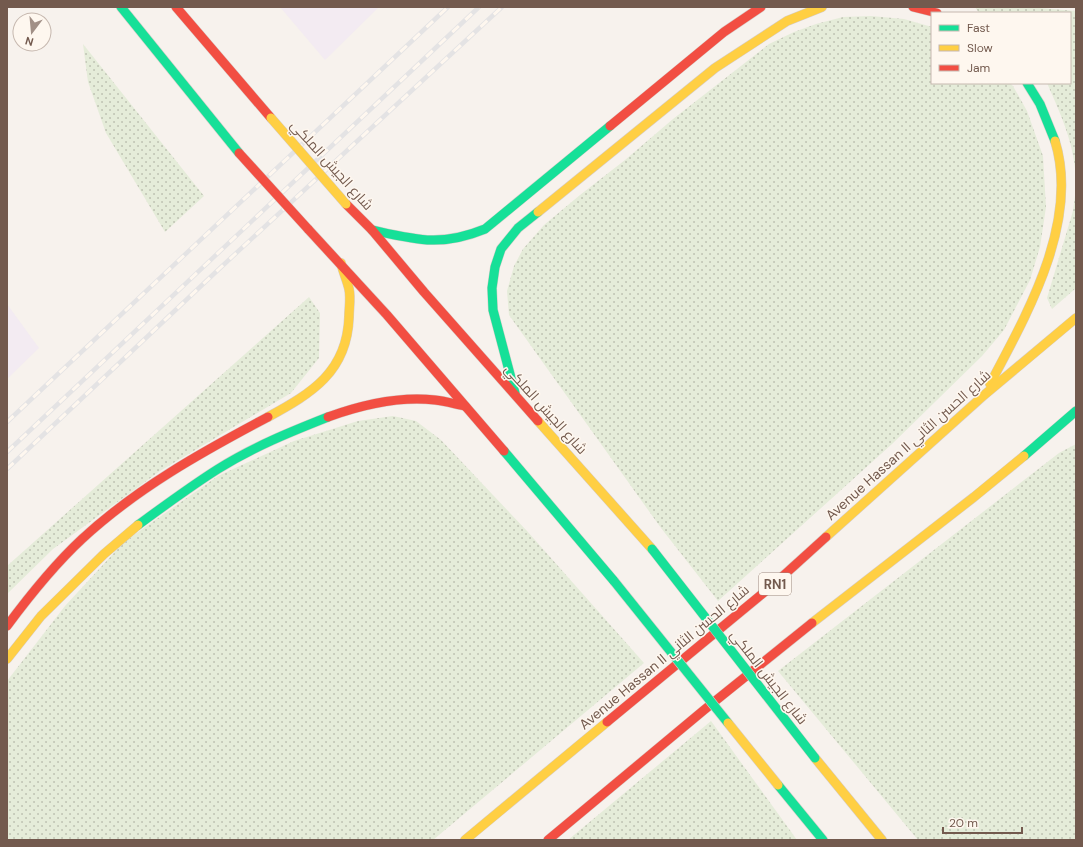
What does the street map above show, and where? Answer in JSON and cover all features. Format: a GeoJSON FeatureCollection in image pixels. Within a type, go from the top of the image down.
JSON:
{"type":"FeatureCollection","features":[{"type":"Feature","properties":{"kind":"main road"},"geometry":{"type":"LineString","coordinates":[[122,7],[239,153],[340,263],[465,406],[614,581],[823,840]]}},
{"type":"Feature","properties":{"kind":"main road","name":"شارع الجيش الملكي"},"geometry":{"type":"LineString","coordinates":[[176,7],[346,204],[372,230],[424,292],[652,549],[815,758],[882,840]]}},
{"type":"Feature","properties":{"kind":"main road"},"geometry":{"type":"LineString","coordinates":[[372,230],[422,241],[451,241],[470,236],[485,229],[724,32],[761,7]]}},
{"type":"Feature","properties":{"kind":"main road"},"geometry":{"type":"LineString","coordinates":[[514,393],[493,310],[492,288],[495,268],[502,249],[518,228],[715,68],[787,21],[822,7]]}},
{"type":"Feature","properties":{"kind":"main road"},"geometry":{"type":"LineString","coordinates":[[913,7],[933,12]]}},
{"type":"Feature","properties":{"kind":"main road"},"geometry":{"type":"LineString","coordinates":[[982,396],[1022,324],[1033,299],[1044,270],[1060,210],[1062,178],[1056,144],[1044,110],[1028,84]]}},
{"type":"Feature","properties":{"kind":"main road"},"geometry":{"type":"LineString","coordinates":[[7,626],[50,571],[82,539],[115,512],[178,468],[221,441],[300,398],[321,382],[334,367],[343,351],[348,333],[349,290],[340,263]]}},
{"type":"Feature","properties":{"kind":"main road","name":"Avenue Hassan II شارع الحسن الثاني"},"geometry":{"type":"LineString","coordinates":[[465,840],[773,585],[982,396],[1076,318]]}},
{"type":"Feature","properties":{"kind":"main road"},"geometry":{"type":"LineString","coordinates":[[7,659],[41,616],[104,554],[137,525],[218,469],[289,432],[330,416],[369,405],[403,400],[434,400],[465,406]]}},
{"type":"Feature","properties":{"kind":"main road"},"geometry":{"type":"LineString","coordinates":[[548,840],[799,634],[1047,437],[1076,411]]}},
{"type":"Feature","properties":{"kind":"main road"},"geometry":{"type":"LineString","coordinates":[[1047,437],[1076,424]]}},
{"type":"Feature","properties":{"kind":"shaded area"},"geometry":{"type":"Polygon","coordinates":[[[280,7],[379,7],[325,60],[280,7]]]}},
{"type":"Feature","properties":{"kind":"shaded area"},"geometry":{"type":"Polygon","coordinates":[[[7,304],[39,348],[7,379],[7,304]]]}},
{"type":"Feature","properties":{"kind":"green space"},"geometry":{"type":"Polygon","coordinates":[[[975,7],[1028,7],[1076,11],[1076,181],[1070,143],[1047,84],[1071,84],[1071,12],[978,12],[975,7]]]}},
{"type":"Feature","properties":{"kind":"green space"},"geometry":{"type":"Polygon","coordinates":[[[871,16],[904,19],[931,27],[931,84],[1011,84],[1013,86],[1027,111],[1043,156],[1046,207],[1040,247],[1030,280],[1004,330],[982,356],[892,444],[718,601],[661,528],[509,315],[507,291],[514,266],[523,249],[544,225],[625,160],[673,119],[769,44],[794,32],[816,24],[843,17],[871,16]]]}},
{"type":"Feature","properties":{"kind":"green space"},"geometry":{"type":"Polygon","coordinates":[[[83,44],[204,196],[165,232],[106,133],[88,82],[83,44]]]}},
{"type":"Feature","properties":{"kind":"green space"},"geometry":{"type":"Polygon","coordinates":[[[1076,188],[1076,288],[1052,309],[1047,298],[1073,211],[1076,188]]]}},
{"type":"Feature","properties":{"kind":"green space"},"geometry":{"type":"Polygon","coordinates":[[[309,297],[320,313],[319,358],[291,393],[160,471],[53,549],[7,594],[7,566],[309,297]]]}},
{"type":"Feature","properties":{"kind":"green space"},"geometry":{"type":"Polygon","coordinates":[[[393,416],[416,421],[441,440],[527,531],[644,663],[433,840],[7,840],[7,681],[65,606],[124,542],[218,476],[294,441],[358,421],[393,416]]]}},
{"type":"Feature","properties":{"kind":"green space"},"geometry":{"type":"Polygon","coordinates":[[[1076,444],[1076,840],[918,840],[778,671],[1059,453],[1076,444]]]}},
{"type":"Feature","properties":{"kind":"green space"},"geometry":{"type":"Polygon","coordinates":[[[711,721],[797,840],[568,840],[711,721]]]}},
{"type":"Feature","properties":{"kind":"railway"},"geometry":{"type":"LineString","coordinates":[[7,422],[448,7]]}},
{"type":"Feature","properties":{"kind":"railway"},"geometry":{"type":"LineString","coordinates":[[7,452],[479,7]]}},
{"type":"Feature","properties":{"kind":"railway"},"geometry":{"type":"LineString","coordinates":[[7,469],[219,269],[502,7]]}},
{"type":"Feature","properties":{"kind":"traffic: fast"},"geometry":{"type":"LineString","coordinates":[[121,7],[239,153]]}},
{"type":"Feature","properties":{"kind":"traffic: fast"},"geometry":{"type":"LineString","coordinates":[[1028,84],[1040,104],[1055,141]]}},
{"type":"Feature","properties":{"kind":"traffic: fast"},"geometry":{"type":"LineString","coordinates":[[372,230],[402,237],[442,240],[469,235],[485,229],[610,126]]}},
{"type":"Feature","properties":{"kind":"traffic: fast"},"geometry":{"type":"LineString","coordinates":[[515,393],[493,310],[492,288],[495,267],[501,249],[518,228],[538,212]]}},
{"type":"Feature","properties":{"kind":"traffic: fast"},"geometry":{"type":"LineString","coordinates":[[1024,456],[1076,411]]}},
{"type":"Feature","properties":{"kind":"traffic: fast"},"geometry":{"type":"LineString","coordinates":[[138,525],[198,482],[231,461],[272,440],[328,417]]}},
{"type":"Feature","properties":{"kind":"traffic: fast"},"geometry":{"type":"LineString","coordinates":[[504,451],[614,581]]}},
{"type":"Feature","properties":{"kind":"traffic: fast"},"geometry":{"type":"LineString","coordinates":[[652,549],[815,758]]}},
{"type":"Feature","properties":{"kind":"traffic: fast"},"geometry":{"type":"LineString","coordinates":[[614,581],[728,723]]}},
{"type":"Feature","properties":{"kind":"traffic: fast"},"geometry":{"type":"LineString","coordinates":[[778,785],[823,840]]}},
{"type":"Feature","properties":{"kind":"traffic: slow"},"geometry":{"type":"LineString","coordinates":[[538,212],[715,68],[787,21],[822,7]]}},
{"type":"Feature","properties":{"kind":"traffic: slow"},"geometry":{"type":"LineString","coordinates":[[271,118],[346,204]]}},
{"type":"Feature","properties":{"kind":"traffic: slow"},"geometry":{"type":"LineString","coordinates":[[990,384],[1033,298],[1046,267],[1055,235],[1061,203],[1061,172],[1055,141]]}},
{"type":"Feature","properties":{"kind":"traffic: slow"},"geometry":{"type":"LineString","coordinates":[[268,417],[299,399],[324,379],[342,352],[347,336],[350,299],[349,289],[341,263]]}},
{"type":"Feature","properties":{"kind":"traffic: slow"},"geometry":{"type":"LineString","coordinates":[[826,537],[983,396],[1076,318]]}},
{"type":"Feature","properties":{"kind":"traffic: slow"},"geometry":{"type":"LineString","coordinates":[[538,421],[652,549]]}},
{"type":"Feature","properties":{"kind":"traffic: slow"},"geometry":{"type":"LineString","coordinates":[[812,623],[974,497],[1024,456]]}},
{"type":"Feature","properties":{"kind":"traffic: slow"},"geometry":{"type":"LineString","coordinates":[[7,659],[41,616],[104,554],[138,525]]}},
{"type":"Feature","properties":{"kind":"traffic: slow"},"geometry":{"type":"LineString","coordinates":[[465,840],[607,722]]}},
{"type":"Feature","properties":{"kind":"traffic: slow"},"geometry":{"type":"LineString","coordinates":[[728,723],[778,785]]}},
{"type":"Feature","properties":{"kind":"traffic: slow"},"geometry":{"type":"LineString","coordinates":[[815,758],[882,840]]}},
{"type":"Feature","properties":{"kind":"traffic: jam"},"geometry":{"type":"LineString","coordinates":[[176,7],[271,118]]}},
{"type":"Feature","properties":{"kind":"traffic: jam"},"geometry":{"type":"LineString","coordinates":[[610,126],[724,32],[761,7]]}},
{"type":"Feature","properties":{"kind":"traffic: jam"},"geometry":{"type":"LineString","coordinates":[[913,7],[933,12]]}},
{"type":"Feature","properties":{"kind":"traffic: jam"},"geometry":{"type":"LineString","coordinates":[[239,153],[308,229]]}},
{"type":"Feature","properties":{"kind":"traffic: jam"},"geometry":{"type":"LineString","coordinates":[[346,204],[372,230],[424,292],[538,421]]}},
{"type":"Feature","properties":{"kind":"traffic: jam"},"geometry":{"type":"LineString","coordinates":[[308,229],[387,315],[504,451]]}},
{"type":"Feature","properties":{"kind":"traffic: jam"},"geometry":{"type":"LineString","coordinates":[[328,417],[367,405],[394,400],[435,400],[465,406]]}},
{"type":"Feature","properties":{"kind":"traffic: jam"},"geometry":{"type":"LineString","coordinates":[[7,626],[33,592],[72,549],[125,503],[171,472],[268,417]]}},
{"type":"Feature","properties":{"kind":"traffic: jam"},"geometry":{"type":"LineString","coordinates":[[607,722],[773,585],[826,537]]}},
{"type":"Feature","properties":{"kind":"traffic: jam"},"geometry":{"type":"LineString","coordinates":[[548,840],[704,710],[812,623]]}}]}
